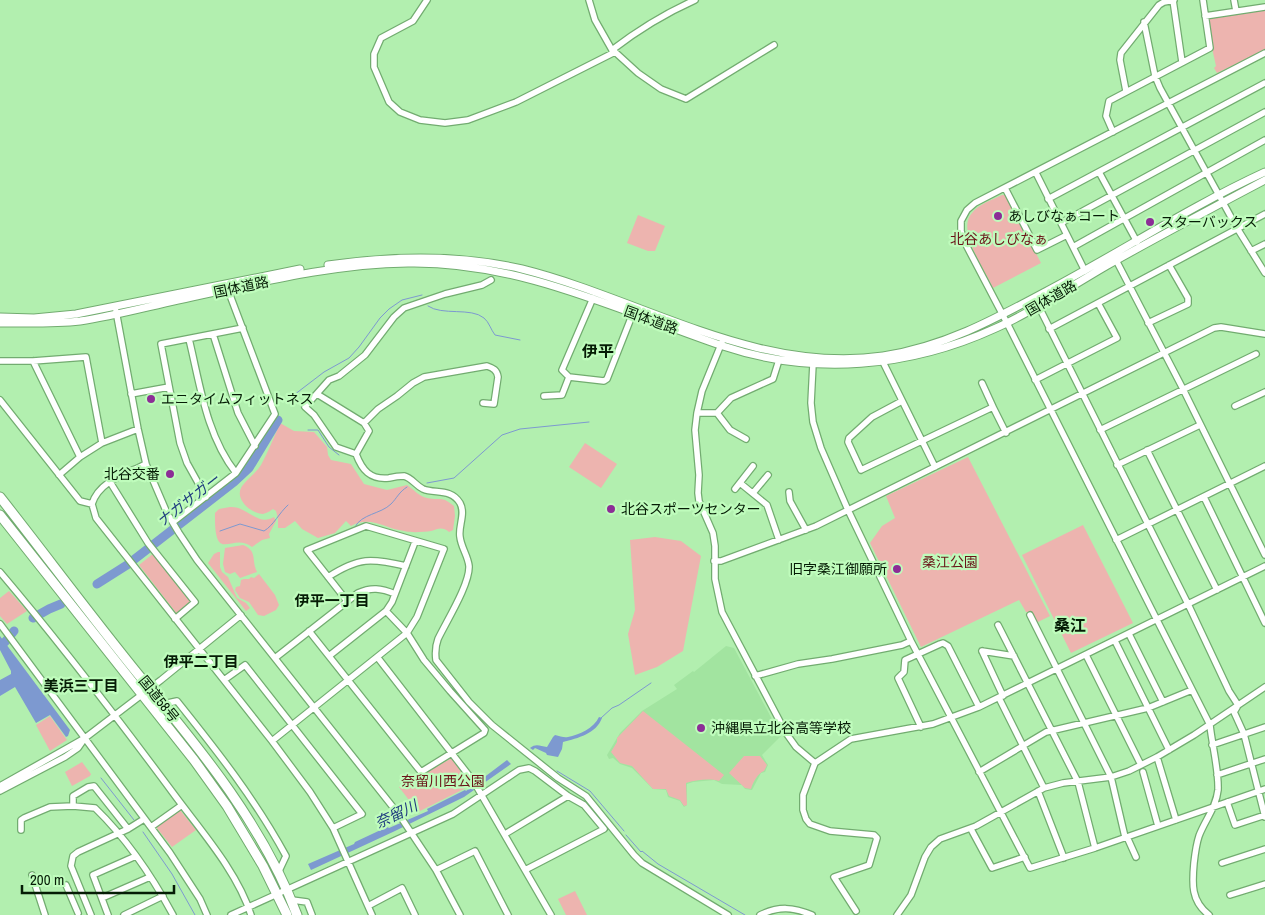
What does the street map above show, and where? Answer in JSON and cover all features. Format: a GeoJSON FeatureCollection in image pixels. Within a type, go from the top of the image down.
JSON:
{"type":"FeatureCollection","features":[{"type":"Feature","properties":{"kind":"highway","name":"国道58号"},"geometry":{"type":"LineString","coordinates":[[0,497],[235,798],[256,832],[298,915]]}},
{"type":"Feature","properties":{"kind":"highway","name":"国道58号"},"geometry":{"type":"LineString","coordinates":[[0,515],[143,695],[227,806],[248,839],[286,915]]}},
{"type":"Feature","properties":{"kind":"main road","name":"国体道路"},"geometry":{"type":"LineString","coordinates":[[0,317],[34,318],[116,310],[228,290],[313,271],[410,263],[464,266],[503,272],[593,298],[633,313],[779,360],[813,364],[883,362],[939,349],[1007,323],[1222,199],[1265,172]]}},
{"type":"Feature","properties":{"kind":"main road","name":"国体道路"},"geometry":{"type":"LineString","coordinates":[[0,323],[65,322],[304,268],[355,261],[409,257],[450,259],[521,269],[568,284],[722,342],[788,354],[832,358],[881,356],[939,343],[958,336],[1003,315],[1137,242],[1222,199],[1265,180]]}},
{"type":"Feature","properties":{"kind":"street"},"geometry":{"type":"LineString","coordinates":[[427,0],[413,20],[381,38],[374,54],[374,67],[389,102],[400,112],[420,120],[445,123],[468,120],[516,102],[615,52],[638,73],[661,90],[686,99],[774,45]]}},
{"type":"Feature","properties":{"kind":"street"},"geometry":{"type":"LineString","coordinates":[[589,0],[595,20],[612,50],[632,35],[696,0]]}},
{"type":"Feature","properties":{"kind":"street"},"geometry":{"type":"LineString","coordinates":[[1126,91],[1120,60],[1121,53],[1159,5],[1173,0],[1182,62]]}},
{"type":"Feature","properties":{"kind":"street"},"geometry":{"type":"LineString","coordinates":[[1113,132],[1106,116],[1109,101],[1210,48],[1203,0]]}},
{"type":"Feature","properties":{"kind":"street"},"geometry":{"type":"LineString","coordinates":[[1234,0],[1236,11]]}},
{"type":"Feature","properties":{"kind":"street"},"geometry":{"type":"LineString","coordinates":[[1205,16],[1265,7]]}},
{"type":"Feature","properties":{"kind":"street"},"geometry":{"type":"LineString","coordinates":[[1144,22],[1155,76],[1194,150],[1265,273]]}},
{"type":"Feature","properties":{"kind":"street"},"geometry":{"type":"LineString","coordinates":[[1209,915],[1199,905],[1194,896],[1192,880],[1199,835],[1215,806],[1218,788],[1210,725],[964,241],[960,226],[967,210],[975,203],[1265,53]]}},
{"type":"Feature","properties":{"kind":"street"},"geometry":{"type":"LineString","coordinates":[[1048,199],[1265,83]]}},
{"type":"Feature","properties":{"kind":"street"},"geometry":{"type":"LineString","coordinates":[[1061,223],[1265,112]]}},
{"type":"Feature","properties":{"kind":"street"},"geometry":{"type":"LineString","coordinates":[[1073,247],[1265,140]]}},
{"type":"Feature","properties":{"kind":"street"},"geometry":{"type":"LineString","coordinates":[[1099,172],[1137,242]]}},
{"type":"Feature","properties":{"kind":"street"},"geometry":{"type":"LineString","coordinates":[[1036,173],[1085,271]]}},
{"type":"Feature","properties":{"kind":"street"},"geometry":{"type":"LineString","coordinates":[[1005,188],[1037,250],[1066,235]]}},
{"type":"Feature","properties":{"kind":"street"},"geometry":{"type":"LineString","coordinates":[[1049,329],[1265,214]]}},
{"type":"Feature","properties":{"kind":"street"},"geometry":{"type":"LineString","coordinates":[[1251,251],[1265,244]]}},
{"type":"Feature","properties":{"kind":"street"},"geometry":{"type":"LineString","coordinates":[[1116,260],[1183,389],[1265,556]]}},
{"type":"Feature","properties":{"kind":"street"},"geometry":{"type":"LineString","coordinates":[[1148,323],[1188,304],[1188,298],[1170,265]]}},
{"type":"Feature","properties":{"kind":"street"},"geometry":{"type":"LineString","coordinates":[[356,454],[336,447],[314,415],[305,407],[329,380],[339,376],[365,355],[394,317],[404,308],[445,294],[482,285],[491,280]]}},
{"type":"Feature","properties":{"kind":"street"},"geometry":{"type":"LineString","coordinates":[[173,522],[236,473],[274,414],[228,290]]}},
{"type":"Feature","properties":{"kind":"street"},"geometry":{"type":"LineString","coordinates":[[593,298],[562,370],[569,377],[604,381],[607,379],[633,313]]}},
{"type":"Feature","properties":{"kind":"street"},"geometry":{"type":"LineString","coordinates":[[1036,380],[1117,338],[1098,303]]}},
{"type":"Feature","properties":{"kind":"street"},"geometry":{"type":"LineString","coordinates":[[1038,305],[1188,604],[1229,691],[1238,705]]}},
{"type":"Feature","properties":{"kind":"street"},"geometry":{"type":"LineString","coordinates":[[116,310],[146,464],[179,533],[197,560],[402,818],[436,870],[460,915]]}},
{"type":"Feature","properties":{"kind":"street"},"geometry":{"type":"LineString","coordinates":[[714,561],[721,561],[806,530],[1006,433],[1214,328],[1222,327],[1265,334]]}},
{"type":"Feature","properties":{"kind":"street"},"geometry":{"type":"LineString","coordinates":[[206,497],[187,464],[180,442],[161,344],[243,328]]}},
{"type":"Feature","properties":{"kind":"street"},"geometry":{"type":"LineString","coordinates":[[213,334],[238,413],[255,446]]}},
{"type":"Feature","properties":{"kind":"street"},"geometry":{"type":"LineString","coordinates":[[189,339],[214,433],[220,449],[236,473]]}},
{"type":"Feature","properties":{"kind":"street"},"geometry":{"type":"LineString","coordinates":[[722,342],[702,391],[695,430],[699,475],[698,493],[701,507],[713,533],[716,587],[722,612],[792,742],[815,763]]}},
{"type":"Feature","properties":{"kind":"street"},"geometry":{"type":"LineString","coordinates":[[1100,430],[1256,354]]}},
{"type":"Feature","properties":{"kind":"street"},"geometry":{"type":"LineString","coordinates":[[0,361],[33,362],[86,357],[102,443]]}},
{"type":"Feature","properties":{"kind":"street"},"geometry":{"type":"LineString","coordinates":[[697,413],[717,413],[731,398],[773,380],[779,360]]}},
{"type":"Feature","properties":{"kind":"street"},"geometry":{"type":"LineString","coordinates":[[33,362],[80,458]]}},
{"type":"Feature","properties":{"kind":"street"},"geometry":{"type":"LineString","coordinates":[[883,362],[935,467]]}},
{"type":"Feature","properties":{"kind":"street"},"geometry":{"type":"LineString","coordinates":[[813,364],[811,395],[813,422],[821,448],[848,510],[911,641],[1030,868],[1095,848],[1265,789]]}},
{"type":"Feature","properties":{"kind":"street"},"geometry":{"type":"LineString","coordinates":[[364,423],[378,409],[397,396],[412,382],[424,377],[487,366],[498,372],[498,377],[494,404],[483,403]]}},
{"type":"Feature","properties":{"kind":"street"},"geometry":{"type":"LineString","coordinates":[[544,396],[562,395],[569,377]]}},
{"type":"Feature","properties":{"kind":"street"},"geometry":{"type":"LineString","coordinates":[[982,383],[1006,433]]}},
{"type":"Feature","properties":{"kind":"street"},"geometry":{"type":"LineString","coordinates":[[131,394],[169,387]]}},
{"type":"Feature","properties":{"kind":"street"},"geometry":{"type":"LineString","coordinates":[[1236,406],[1265,392]]}},
{"type":"Feature","properties":{"kind":"street"},"geometry":{"type":"LineString","coordinates":[[317,394],[364,423],[369,432],[356,454],[360,466],[367,474],[375,478],[403,476],[428,491],[447,492],[460,504],[462,514],[460,536],[467,556],[469,573],[435,646],[435,653],[436,660],[469,702],[492,724],[558,778],[586,796],[634,855],[642,862],[728,915]]}},
{"type":"Feature","properties":{"kind":"street"},"geometry":{"type":"LineString","coordinates":[[0,400],[80,501],[92,504]]}},
{"type":"Feature","properties":{"kind":"street"},"geometry":{"type":"LineString","coordinates":[[902,401],[872,418],[849,438],[848,442],[861,470],[993,407]]}},
{"type":"Feature","properties":{"kind":"street"},"geometry":{"type":"LineString","coordinates":[[717,413],[730,430],[746,439]]}},
{"type":"Feature","properties":{"kind":"street"},"geometry":{"type":"LineString","coordinates":[[1117,465],[1200,424]]}},
{"type":"Feature","properties":{"kind":"street"},"geometry":{"type":"LineString","coordinates":[[59,475],[102,443],[138,429]]}},
{"type":"Feature","properties":{"kind":"street"},"geometry":{"type":"LineString","coordinates":[[1147,450],[1217,590]]}},
{"type":"Feature","properties":{"kind":"street"},"geometry":{"type":"LineString","coordinates":[[146,464],[100,489],[94,496],[92,504],[96,518],[310,792],[333,828],[372,915]]}},
{"type":"Feature","properties":{"kind":"street"},"geometry":{"type":"LineString","coordinates":[[735,489],[753,466]]}},
{"type":"Feature","properties":{"kind":"street"},"geometry":{"type":"LineString","coordinates":[[1116,540],[1265,466]]}},
{"type":"Feature","properties":{"kind":"street"},"geometry":{"type":"LineString","coordinates":[[753,493],[768,475]]}},
{"type":"Feature","properties":{"kind":"street"},"geometry":{"type":"LineString","coordinates":[[110,482],[148,543],[195,602],[175,619]]}},
{"type":"Feature","properties":{"kind":"street"},"geometry":{"type":"LineString","coordinates":[[740,483],[767,505],[780,540]]}},
{"type":"Feature","properties":{"kind":"street"},"geometry":{"type":"LineString","coordinates":[[789,492],[790,501],[806,530]]}},
{"type":"Feature","properties":{"kind":"street"},"geometry":{"type":"LineString","coordinates":[[1204,497],[1265,623]]}},
{"type":"Feature","properties":{"kind":"street"},"geometry":{"type":"LineString","coordinates":[[272,741],[407,633],[418,617],[444,549],[366,526],[307,550],[347,601]]}},
{"type":"Feature","properties":{"kind":"street"},"geometry":{"type":"LineString","coordinates":[[329,656],[386,611],[395,594],[415,542]]}},
{"type":"Feature","properties":{"kind":"street"},"geometry":{"type":"LineString","coordinates":[[328,577],[347,565],[361,561],[378,561],[406,566]]}},
{"type":"Feature","properties":{"kind":"street"},"geometry":{"type":"LineString","coordinates":[[856,911],[834,877],[869,865],[877,838],[874,835],[830,832],[810,824],[804,810],[804,795],[805,787],[815,763],[851,739],[921,726],[979,707],[1265,566]]}},
{"type":"Feature","properties":{"kind":"street"},"geometry":{"type":"LineString","coordinates":[[0,572],[115,715],[182,805],[222,860],[248,906],[251,915]]}},
{"type":"Feature","properties":{"kind":"street"},"geometry":{"type":"LineString","coordinates":[[275,658],[358,594],[372,588],[395,594]]}},
{"type":"Feature","properties":{"kind":"street"},"geometry":{"type":"LineString","coordinates":[[309,631],[421,772],[454,754],[484,733],[485,730],[430,666],[407,633],[386,611]]}},
{"type":"Feature","properties":{"kind":"street"},"geometry":{"type":"LineString","coordinates":[[0,786],[85,738],[143,695],[241,615]]}},
{"type":"Feature","properties":{"kind":"street"},"geometry":{"type":"LineString","coordinates":[[1030,615],[1111,777],[1126,837],[1136,857]]}},
{"type":"Feature","properties":{"kind":"street"},"geometry":{"type":"LineString","coordinates":[[0,624],[144,818],[200,899],[207,915]]}},
{"type":"Feature","properties":{"kind":"street"},"geometry":{"type":"LineString","coordinates":[[998,624],[1078,782],[1095,848]]}},
{"type":"Feature","properties":{"kind":"street"},"geometry":{"type":"LineString","coordinates":[[1129,634],[1163,702]]}},
{"type":"Feature","properties":{"kind":"street"},"geometry":{"type":"LineString","coordinates":[[755,676],[798,664],[902,646],[911,641]]}},
{"type":"Feature","properties":{"kind":"street"},"geometry":{"type":"LineString","coordinates":[[1115,641],[1169,750]]}},
{"type":"Feature","properties":{"kind":"street"},"geometry":{"type":"LineString","coordinates":[[921,726],[898,678],[904,672],[905,660],[943,643],[948,646],[979,707]]}},
{"type":"Feature","properties":{"kind":"street"},"geometry":{"type":"LineString","coordinates":[[1014,656],[982,651],[1001,697],[1044,788]]}},
{"type":"Feature","properties":{"kind":"street"},"geometry":{"type":"LineString","coordinates":[[1086,655],[1142,769],[1158,826]]}},
{"type":"Feature","properties":{"kind":"street"},"geometry":{"type":"LineString","coordinates":[[378,658],[454,754],[481,792],[551,915]]}},
{"type":"Feature","properties":{"kind":"street"},"geometry":{"type":"LineString","coordinates":[[224,680],[245,665],[362,814],[333,828]]}},
{"type":"Feature","properties":{"kind":"street"},"geometry":{"type":"LineString","coordinates":[[897,915],[911,895],[930,847],[940,839],[974,827],[1044,788],[1063,783],[1111,777],[1142,769],[1156,757],[1210,725],[1265,687]]}},
{"type":"Feature","properties":{"kind":"street"},"geometry":{"type":"LineString","coordinates":[[979,772],[1042,734],[1148,708],[1192,690]]}},
{"type":"Feature","properties":{"kind":"street"},"geometry":{"type":"LineString","coordinates":[[163,704],[177,701],[247,791],[286,856],[278,873]]}},
{"type":"Feature","properties":{"kind":"street"},"geometry":{"type":"LineString","coordinates":[[1227,802],[1235,825],[1265,816],[1244,734],[1234,712],[1238,705]]}},
{"type":"Feature","properties":{"kind":"street"},"geometry":{"type":"LineString","coordinates":[[1212,745],[1265,727]]}},
{"type":"Feature","properties":{"kind":"street"},"geometry":{"type":"LineString","coordinates":[[0,791],[72,752],[78,748],[85,738]]}},
{"type":"Feature","properties":{"kind":"street"},"geometry":{"type":"LineString","coordinates":[[1156,757],[1176,820]]}},
{"type":"Feature","properties":{"kind":"street"},"geometry":{"type":"LineString","coordinates":[[1217,775],[1265,759]]}},
{"type":"Feature","properties":{"kind":"street"},"geometry":{"type":"LineString","coordinates":[[231,915],[452,814],[481,792],[519,770],[529,768],[584,805],[604,829],[525,870]]}},
{"type":"Feature","properties":{"kind":"street"},"geometry":{"type":"LineString","coordinates":[[73,806],[73,796],[94,786],[128,829]]}},
{"type":"Feature","properties":{"kind":"street"},"geometry":{"type":"LineString","coordinates":[[1038,791],[1064,858]]}},
{"type":"Feature","properties":{"kind":"street"},"geometry":{"type":"LineString","coordinates":[[505,834],[568,796]]}},
{"type":"Feature","properties":{"kind":"street"},"geometry":{"type":"LineString","coordinates":[[151,828],[182,805]]}},
{"type":"Feature","properties":{"kind":"street"},"geometry":{"type":"LineString","coordinates":[[21,830],[21,820],[50,807],[96,808],[136,856],[163,896],[173,915]]}},
{"type":"Feature","properties":{"kind":"street"},"geometry":{"type":"LineString","coordinates":[[66,885],[77,914],[90,912],[71,866],[73,856],[128,829],[144,818]]}},
{"type":"Feature","properties":{"kind":"street"},"geometry":{"type":"LineString","coordinates":[[972,831],[992,868],[1025,858]]}},
{"type":"Feature","properties":{"kind":"street"},"geometry":{"type":"LineString","coordinates":[[1222,863],[1265,849]]}},
{"type":"Feature","properties":{"kind":"street"},"geometry":{"type":"LineString","coordinates":[[436,870],[475,851],[508,915]]}},
{"type":"Feature","properties":{"kind":"street"},"geometry":{"type":"LineString","coordinates":[[108,915],[94,875],[136,856]]}},
{"type":"Feature","properties":{"kind":"street"},"geometry":{"type":"LineString","coordinates":[[32,875],[46,915]]}},
{"type":"Feature","properties":{"kind":"street"},"geometry":{"type":"LineString","coordinates":[[102,898],[150,877]]}},
{"type":"Feature","properties":{"kind":"street"},"geometry":{"type":"LineString","coordinates":[[1230,896],[1265,884]]}},
{"type":"Feature","properties":{"kind":"street"},"geometry":{"type":"LineString","coordinates":[[368,906],[402,888],[415,915]]}},
{"type":"Feature","properties":{"kind":"street"},"geometry":{"type":"LineString","coordinates":[[124,915],[163,896]]}},
{"type":"Feature","properties":{"kind":"street"},"geometry":{"type":"LineString","coordinates":[[292,900],[307,902],[312,915]]}},
{"type":"Feature","properties":{"kind":"street"},"geometry":{"type":"LineString","coordinates":[[760,915],[778,908],[799,909],[812,915]]}},
{"type":"Feature","properties":{"kind":"shaded area","name":"沖縄県立北谷高等学校"},"geometry":{"type":"Polygon","coordinates":[[[726,646],[734,648],[781,736],[762,755],[768,765],[765,772],[761,773],[752,790],[745,789],[742,785],[722,784],[714,780],[693,782],[687,784],[687,805],[684,807],[680,801],[668,797],[666,790],[653,789],[632,768],[620,764],[613,758],[609,759],[607,755],[620,733],[642,711],[677,689],[674,685],[694,672],[726,646]]]}},
{"type":"Feature","properties":{"kind":"green space"},"geometry":{"type":"Polygon","coordinates":[[[1265,8],[1265,50],[1217,73],[1214,68],[1216,66],[1207,17],[1265,8]]]}},
{"type":"Feature","properties":{"kind":"green space","name":"北谷あしびなぁ"},"geometry":{"type":"Polygon","coordinates":[[[1002,195],[1006,195],[1041,263],[993,288],[974,250],[967,229],[968,220],[978,207],[1002,195]]]}},
{"type":"Feature","properties":{"kind":"green space"},"geometry":{"type":"Polygon","coordinates":[[[638,215],[665,226],[655,251],[648,251],[627,243],[638,215]]]}},
{"type":"Feature","properties":{"kind":"green space"},"geometry":{"type":"Polygon","coordinates":[[[280,423],[294,431],[314,432],[327,447],[331,460],[351,464],[364,484],[387,490],[407,485],[419,495],[431,499],[443,499],[450,503],[454,506],[453,530],[449,532],[440,528],[410,532],[371,522],[358,523],[351,526],[346,521],[335,533],[318,538],[302,529],[295,521],[285,528],[278,528],[276,511],[273,509],[263,514],[254,512],[242,502],[240,493],[242,486],[261,465],[280,423]]]}},
{"type":"Feature","properties":{"kind":"green space"},"geometry":{"type":"Polygon","coordinates":[[[585,443],[617,464],[601,488],[569,467],[585,443]]]}},
{"type":"Feature","properties":{"kind":"green space","name":"桑江公園"},"geometry":{"type":"Polygon","coordinates":[[[968,457],[1050,616],[1036,623],[1031,612],[1026,612],[1019,600],[921,647],[870,543],[882,526],[895,518],[886,496],[968,457]]]}},
{"type":"Feature","properties":{"kind":"green space"},"geometry":{"type":"Polygon","coordinates":[[[230,507],[242,510],[262,520],[274,517],[276,521],[269,534],[270,538],[262,540],[252,547],[245,543],[221,543],[215,529],[215,513],[219,509],[230,507]]]}},
{"type":"Feature","properties":{"kind":"green space"},"geometry":{"type":"Polygon","coordinates":[[[1083,525],[1133,623],[1071,653],[1022,555],[1083,525]]]}},
{"type":"Feature","properties":{"kind":"green space"},"geometry":{"type":"Polygon","coordinates":[[[655,537],[681,541],[701,556],[683,651],[657,667],[635,675],[628,634],[635,610],[630,540],[655,537]]]}},
{"type":"Feature","properties":{"kind":"green space"},"geometry":{"type":"Polygon","coordinates":[[[243,545],[251,550],[257,572],[240,578],[235,572],[230,574],[225,572],[223,564],[225,548],[243,545]]]}},
{"type":"Feature","properties":{"kind":"green space"},"geometry":{"type":"Polygon","coordinates":[[[220,552],[222,572],[228,577],[237,598],[246,603],[250,608],[246,611],[208,563],[214,554],[220,552]]]}},
{"type":"Feature","properties":{"kind":"green space"},"geometry":{"type":"Polygon","coordinates":[[[154,553],[191,600],[191,603],[177,614],[139,565],[154,553]]]}},
{"type":"Feature","properties":{"kind":"green space"},"geometry":{"type":"Polygon","coordinates":[[[259,574],[275,595],[279,605],[276,610],[264,616],[258,615],[249,602],[240,598],[235,590],[236,587],[240,586],[241,580],[254,578],[259,574]]]}},
{"type":"Feature","properties":{"kind":"green space"},"geometry":{"type":"Polygon","coordinates":[[[9,591],[27,611],[7,624],[0,616],[0,598],[9,591]]]}},
{"type":"Feature","properties":{"kind":"green space"},"geometry":{"type":"Polygon","coordinates":[[[643,711],[724,775],[719,781],[702,780],[686,783],[687,805],[684,806],[680,800],[669,796],[666,789],[653,789],[632,766],[620,763],[611,752],[617,742],[617,738],[643,711]]]}},
{"type":"Feature","properties":{"kind":"green space"},"geometry":{"type":"Polygon","coordinates":[[[50,716],[67,740],[50,751],[36,725],[50,716]]]}},
{"type":"Feature","properties":{"kind":"green space"},"geometry":{"type":"Polygon","coordinates":[[[744,756],[760,756],[767,765],[764,771],[756,778],[751,789],[745,788],[729,773],[744,756]]]}},
{"type":"Feature","properties":{"kind":"green space","name":"奈留川西公園"},"geometry":{"type":"Polygon","coordinates":[[[452,758],[470,786],[418,812],[399,787],[452,758]]]}},
{"type":"Feature","properties":{"kind":"green space"},"geometry":{"type":"Polygon","coordinates":[[[82,762],[91,774],[72,786],[65,772],[82,762]]]}},
{"type":"Feature","properties":{"kind":"green space"},"geometry":{"type":"Polygon","coordinates":[[[180,810],[196,830],[172,847],[156,827],[180,810]]]}},
{"type":"Feature","properties":{"kind":"green space"},"geometry":{"type":"Polygon","coordinates":[[[575,891],[587,915],[566,915],[558,899],[575,891]]]}},
{"type":"Feature","properties":{"kind":"water"},"geometry":{"type":"Polygon","coordinates":[[[0,636],[70,730],[68,736],[66,737],[50,715],[36,723],[15,687],[0,696],[0,680],[11,674],[11,671],[0,650],[0,636]]]}},
{"type":"Feature","properties":{"kind":"water"},"geometry":{"type":"Polygon","coordinates":[[[599,717],[602,718],[591,732],[563,742],[558,757],[547,755],[535,748],[533,750],[530,748],[536,745],[547,747],[555,735],[566,737],[581,733],[590,728],[599,717]]]}},
{"type":"Feature","properties":{"kind":"water"},"geometry":{"type":"Polygon","coordinates":[[[507,760],[511,764],[464,797],[311,870],[308,864],[387,827],[389,828],[428,811],[427,809],[466,791],[507,760]]]}},
{"type":"Feature","properties":{"kind":"waterway","name":"ナガサガー"},"geometry":{"type":"LineString","coordinates":[[290,398],[324,372],[349,358],[389,309],[402,300],[422,295]]}},
{"type":"Feature","properties":{"kind":"waterway","name":"ナガサガー"},"geometry":{"type":"LineString","coordinates":[[428,306],[441,311],[478,315],[486,320],[495,335],[520,340]]}},
{"type":"Feature","properties":{"kind":"waterway","name":"ナガサガー"},"geometry":{"type":"LineString","coordinates":[[97,584],[127,565],[234,482],[249,468],[278,420]]}},
{"type":"Feature","properties":{"kind":"waterway"},"geometry":{"type":"LineString","coordinates":[[427,483],[454,478],[502,435],[520,429],[589,422]]}},
{"type":"Feature","properties":{"kind":"waterway"},"geometry":{"type":"LineString","coordinates":[[308,430],[318,430],[329,447],[339,455]]}},
{"type":"Feature","properties":{"kind":"waterway"},"geometry":{"type":"LineString","coordinates":[[355,527],[362,519],[387,507],[407,487]]}},
{"type":"Feature","properties":{"kind":"waterway"},"geometry":{"type":"LineString","coordinates":[[220,531],[240,524],[264,531],[271,526],[288,505]]}},
{"type":"Feature","properties":{"kind":"waterway","name":"ナガサガー"},"geometry":{"type":"LineString","coordinates":[[33,618],[61,604]]}},
{"type":"Feature","properties":{"kind":"waterway","name":"ナガサガー"},"geometry":{"type":"LineString","coordinates":[[5,642],[14,631]]}},
{"type":"Feature","properties":{"kind":"waterway","name":"奈留川"},"geometry":{"type":"LineString","coordinates":[[601,718],[612,708],[651,683]]}},
{"type":"Feature","properties":{"kind":"waterway"},"geometry":{"type":"LineString","coordinates":[[557,771],[590,791],[624,831]]}},
{"type":"Feature","properties":{"kind":"waterway"},"geometry":{"type":"LineString","coordinates":[[101,778],[134,820]]}},
{"type":"Feature","properties":{"kind":"waterway"},"geometry":{"type":"LineString","coordinates":[[143,832],[172,874],[195,915]]}},
{"type":"Feature","properties":{"kind":"waterway"},"geometry":{"type":"LineString","coordinates":[[626,835],[641,852],[658,864],[745,915]]}},
{"type":"Feature","properties":{"kind":"place","name":"あしびなぁコート"},"geometry":{"type":"Point","coordinates":[998,216]}},
{"type":"Feature","properties":{"kind":"place","name":"スターバックス"},"geometry":{"type":"Point","coordinates":[1150,222]}},
{"type":"Feature","properties":{"kind":"place","name":"エニタイムフィットネス"},"geometry":{"type":"Point","coordinates":[151,399]}},
{"type":"Feature","properties":{"kind":"place","name":"北谷交番"},"geometry":{"type":"Point","coordinates":[170,474]}},
{"type":"Feature","properties":{"kind":"place","name":"北谷スポーツセンター"},"geometry":{"type":"Point","coordinates":[611,509]}},
{"type":"Feature","properties":{"kind":"place","name":"旧字桑江御願所"},"geometry":{"type":"Point","coordinates":[897,569]}},
{"type":"Feature","properties":{"kind":"place","name":"沖縄県立北谷高等学校"},"geometry":{"type":"Point","coordinates":[701,728]}},
{"type":"Feature","properties":{"kind":"district","name":"伊平"},"geometry":{"type":"Point","coordinates":[598,351]}},
{"type":"Feature","properties":{"kind":"district","name":"伊平一丁目"},"geometry":{"type":"Point","coordinates":[332,600]}},
{"type":"Feature","properties":{"kind":"district","name":"桑江"},"geometry":{"type":"Point","coordinates":[1070,625]}},
{"type":"Feature","properties":{"kind":"district","name":"伊平二丁目"},"geometry":{"type":"Point","coordinates":[201,661]}},
{"type":"Feature","properties":{"kind":"district","name":"美浜三丁目"},"geometry":{"type":"Point","coordinates":[81,685]}}]}
